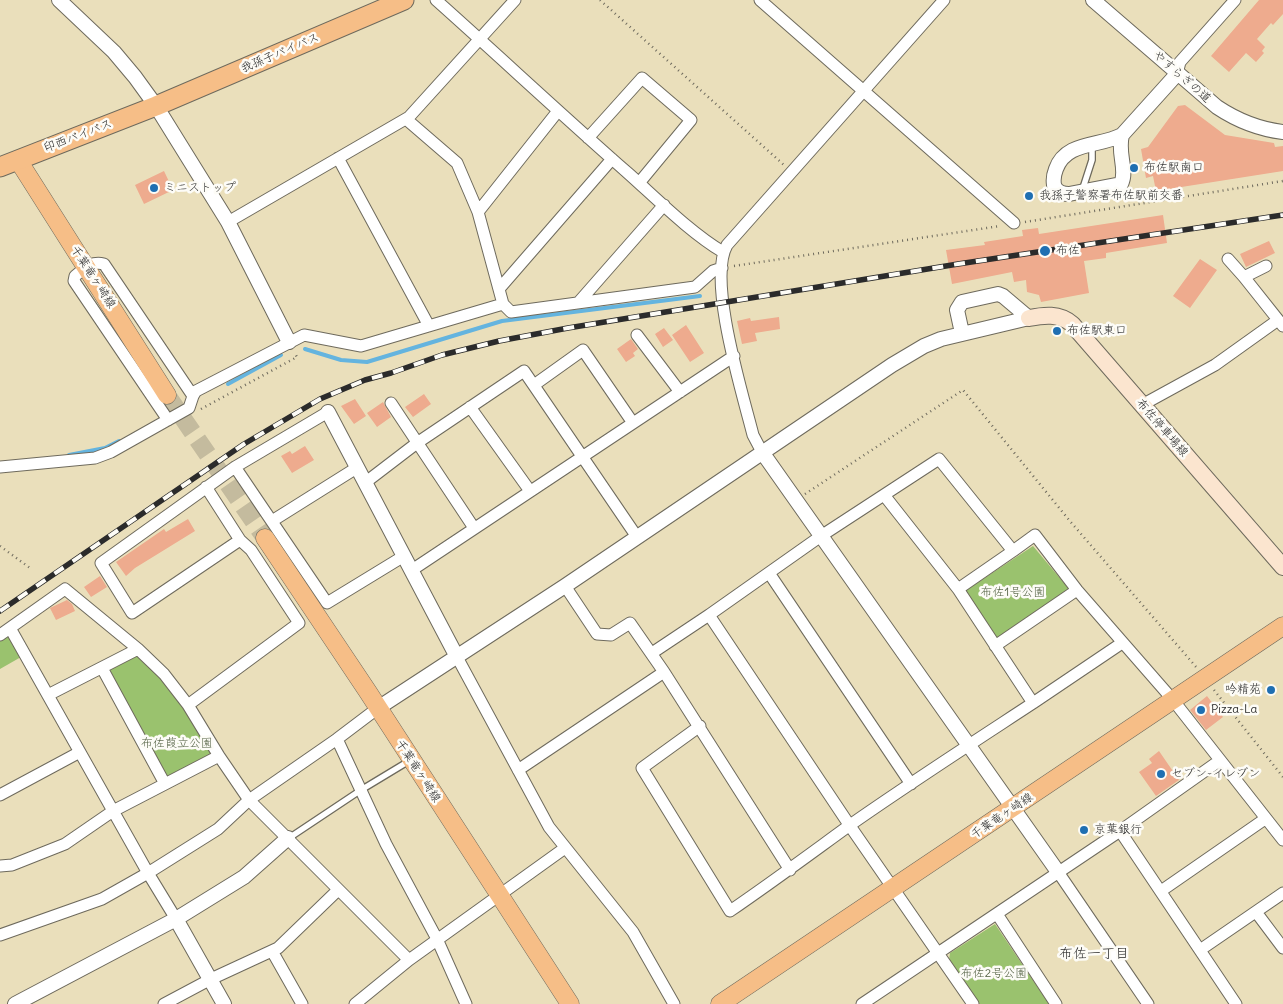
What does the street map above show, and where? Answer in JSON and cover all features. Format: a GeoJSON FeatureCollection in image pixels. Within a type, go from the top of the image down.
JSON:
{"type":"FeatureCollection","features":[{"type":"Feature","properties":{"kind":"highway","name":"我孫子バイパス"},"geometry":{"type":"LineString","coordinates":[[156,106],[404,0]]}},
{"type":"Feature","properties":{"kind":"highway","name":"印西バイパス"},"geometry":{"type":"LineString","coordinates":[[0,167],[156,106]]}},
{"type":"Feature","properties":{"kind":"main road","name":"千葉竜ヶ崎線"},"geometry":{"type":"LineString","coordinates":[[18,160],[167,394]]}},
{"type":"Feature","properties":{"kind":"main road","name":"布佐停車場線"},"geometry":{"type":"LineString","coordinates":[[1029,318],[1051,315],[1066,319],[1283,567]]}},
{"type":"Feature","properties":{"kind":"main road","name":"千葉竜ヶ崎線"},"geometry":{"type":"LineString","coordinates":[[264,538],[378,708],[570,1004]]}},
{"type":"Feature","properties":{"kind":"main road","name":"千葉竜ヶ崎線"},"geometry":{"type":"LineString","coordinates":[[720,1004],[1283,626]]}},
{"type":"Feature","properties":{"kind":"street"},"geometry":{"type":"LineString","coordinates":[[59,0],[114,52],[136,76],[228,222],[289,342]]}},
{"type":"Feature","properties":{"kind":"street"},"geometry":{"type":"LineString","coordinates":[[436,0],[664,205],[712,246],[723,252]]}},
{"type":"Feature","properties":{"kind":"street"},"geometry":{"type":"LineString","coordinates":[[228,222],[406,118],[515,0]]}},
{"type":"Feature","properties":{"kind":"street"},"geometry":{"type":"LineString","coordinates":[[760,0],[1014,223]]}},
{"type":"Feature","properties":{"kind":"street"},"geometry":{"type":"LineString","coordinates":[[944,0],[727,245],[723,252],[722,302],[753,436],[762,452],[1014,807],[1148,1004]]}},
{"type":"Feature","properties":{"kind":"street","name":"やすらぎの道"},"geometry":{"type":"LineString","coordinates":[[1093,0],[1201,95],[1233,117],[1249,125],[1270,131],[1283,132]]}},
{"type":"Feature","properties":{"kind":"street"},"geometry":{"type":"LineString","coordinates":[[1122,135],[1120,151],[1124,175],[1121,184],[1069,194],[1058,192],[1053,182],[1054,174],[1064,156],[1071,150],[1114,139],[1122,135],[1177,74],[1180,62],[1235,0]]}},
{"type":"Feature","properties":{"kind":"street"},"geometry":{"type":"LineString","coordinates":[[588,138],[642,78],[691,120],[639,183]]}},
{"type":"Feature","properties":{"kind":"street"},"geometry":{"type":"LineString","coordinates":[[478,212],[558,111]]}},
{"type":"Feature","properties":{"kind":"street"},"geometry":{"type":"LineString","coordinates":[[406,118],[457,163],[478,212],[503,304],[511,312],[695,286],[713,271],[722,268]]}},
{"type":"Feature","properties":{"kind":"street"},"geometry":{"type":"LineString","coordinates":[[338,158],[429,326]]}},
{"type":"Feature","properties":{"kind":"street"},"geometry":{"type":"LineString","coordinates":[[499,289],[612,159]]}},
{"type":"Feature","properties":{"kind":"street"},"geometry":{"type":"LineString","coordinates":[[578,302],[664,205]]}},
{"type":"Feature","properties":{"kind":"street"},"geometry":{"type":"LineString","coordinates":[[1142,405],[1215,365],[1280,323],[1244,277],[1228,260]]}},
{"type":"Feature","properties":{"kind":"street"},"geometry":{"type":"LineString","coordinates":[[168,420],[74,281],[75,276],[87,266],[96,262],[104,264],[192,396]]}},
{"type":"Feature","properties":{"kind":"street"},"geometry":{"type":"LineString","coordinates":[[1244,277],[1266,266]]}},
{"type":"Feature","properties":{"kind":"street"},"geometry":{"type":"LineString","coordinates":[[962,333],[957,310],[962,302],[998,294],[1029,318]]}},
{"type":"Feature","properties":{"kind":"street"},"geometry":{"type":"LineString","coordinates":[[0,467],[95,458],[111,452],[189,408],[192,396],[196,391],[304,335],[361,346],[503,304]]}},
{"type":"Feature","properties":{"kind":"street"},"geometry":{"type":"LineString","coordinates":[[0,935],[102,899],[148,873],[218,829],[249,800],[378,708],[565,586],[892,365],[924,346],[962,333],[1029,318]]}},
{"type":"Feature","properties":{"kind":"street"},"geometry":{"type":"LineString","coordinates":[[637,336],[680,392]]}},
{"type":"Feature","properties":{"kind":"street"},"geometry":{"type":"LineString","coordinates":[[534,385],[583,350],[633,423]]}},
{"type":"Feature","properties":{"kind":"street"},"geometry":{"type":"LineString","coordinates":[[412,570],[734,356]]}},
{"type":"Feature","properties":{"kind":"street"},"geometry":{"type":"LineString","coordinates":[[366,482],[417,443],[524,371],[637,537]]}},
{"type":"Feature","properties":{"kind":"street"},"geometry":{"type":"LineString","coordinates":[[390,403],[474,528]]}},
{"type":"Feature","properties":{"kind":"street"},"geometry":{"type":"LineString","coordinates":[[470,407],[530,491]]}},
{"type":"Feature","properties":{"kind":"street"},"geometry":{"type":"LineString","coordinates":[[240,540],[132,613],[101,563],[235,467],[328,412],[549,827],[632,932],[674,1004]]}},
{"type":"Feature","properties":{"kind":"street"},"geometry":{"type":"LineString","coordinates":[[652,653],[821,536],[939,459],[1013,551]]}},
{"type":"Feature","properties":{"kind":"street"},"geometry":{"type":"LineString","coordinates":[[235,467],[327,603],[404,556]]}},
{"type":"Feature","properties":{"kind":"street"},"geometry":{"type":"LineString","coordinates":[[272,521],[358,467]]}},
{"type":"Feature","properties":{"kind":"street"},"geometry":{"type":"LineString","coordinates":[[188,705],[299,623],[251,550],[240,540],[206,487]]}},
{"type":"Feature","properties":{"kind":"street"},"geometry":{"type":"LineString","coordinates":[[884,494],[958,589],[1033,702]]}},
{"type":"Feature","properties":{"kind":"street"},"geometry":{"type":"LineString","coordinates":[[958,589],[1035,535],[1077,590],[1173,700],[1283,840]]}},
{"type":"Feature","properties":{"kind":"street"},"geometry":{"type":"LineString","coordinates":[[769,573],[911,784]]}},
{"type":"Feature","properties":{"kind":"street"},"geometry":{"type":"LineString","coordinates":[[565,586],[597,634],[611,635],[630,623],[700,726],[790,870]]}},
{"type":"Feature","properties":{"kind":"street"},"geometry":{"type":"LineString","coordinates":[[0,635],[65,589],[138,649],[164,674],[188,705],[249,800],[409,960]]}},
{"type":"Feature","properties":{"kind":"street"},"geometry":{"type":"LineString","coordinates":[[995,646],[1077,590]]}},
{"type":"Feature","properties":{"kind":"street"},"geometry":{"type":"LineString","coordinates":[[709,615],[850,826],[939,952],[973,1004]]}},
{"type":"Feature","properties":{"kind":"street"},"geometry":{"type":"LineString","coordinates":[[10,628],[224,1004]]}},
{"type":"Feature","properties":{"kind":"street"},"geometry":{"type":"LineString","coordinates":[[700,726],[642,768],[730,911],[911,784],[1122,643]]}},
{"type":"Feature","properties":{"kind":"street"},"geometry":{"type":"LineString","coordinates":[[48,695],[138,649]]}},
{"type":"Feature","properties":{"kind":"street"},"geometry":{"type":"LineString","coordinates":[[102,668],[165,784]]}},
{"type":"Feature","properties":{"kind":"street"},"geometry":{"type":"LineString","coordinates":[[518,770],[664,672]]}},
{"type":"Feature","properties":{"kind":"street"},"geometry":{"type":"LineString","coordinates":[[337,739],[386,844],[438,939],[461,1002]]}},
{"type":"Feature","properties":{"kind":"street"},"geometry":{"type":"LineString","coordinates":[[2,790],[80,752]]}},
{"type":"Feature","properties":{"kind":"street"},"geometry":{"type":"LineString","coordinates":[[0,866],[12,865],[65,844],[113,811],[219,756]]}},
{"type":"Feature","properties":{"kind":"street"},"geometry":{"type":"LineString","coordinates":[[862,1004],[1120,831],[1220,761]]}},
{"type":"Feature","properties":{"kind":"street"},"geometry":{"type":"LineString","coordinates":[[1161,891],[1265,819]]}},
{"type":"Feature","properties":{"kind":"street"},"geometry":{"type":"LineString","coordinates":[[1120,831],[1236,1004]]}},
{"type":"Feature","properties":{"kind":"street"},"geometry":{"type":"LineString","coordinates":[[15,1004],[176,919],[244,877],[288,838]]}},
{"type":"Feature","properties":{"kind":"street"},"geometry":{"type":"LineString","coordinates":[[354,1004],[409,960],[565,848]]}},
{"type":"Feature","properties":{"kind":"street"},"geometry":{"type":"LineString","coordinates":[[164,1004],[210,979],[278,948],[338,890]]}},
{"type":"Feature","properties":{"kind":"street"},"geometry":{"type":"LineString","coordinates":[[1200,950],[1283,893]]}},
{"type":"Feature","properties":{"kind":"street"},"geometry":{"type":"LineString","coordinates":[[1256,912],[1283,948]]}},
{"type":"Feature","properties":{"kind":"street"},"geometry":{"type":"LineString","coordinates":[[996,914],[1056,1004]]}},
{"type":"Feature","properties":{"kind":"street"},"geometry":{"type":"LineString","coordinates":[[272,951],[302,1004]]}},
{"type":"Feature","properties":{"kind":"lane"},"geometry":{"type":"LineString","coordinates":[[1081,192],[1092,160],[1092,145]]}},
{"type":"Feature","properties":{"kind":"lane"},"geometry":{"type":"LineString","coordinates":[[288,838],[411,760]]}},
{"type":"Feature","properties":{"kind":"path"},"geometry":{"type":"LineString","coordinates":[[600,0],[792,172]]}},
{"type":"Feature","properties":{"kind":"path"},"geometry":{"type":"LineString","coordinates":[[193,413],[297,357],[289,342]]}},
{"type":"Feature","properties":{"kind":"path"},"geometry":{"type":"LineString","coordinates":[[796,500],[963,390],[1069,520],[1199,671]]}},
{"type":"Feature","properties":{"kind":"path"},"geometry":{"type":"LineString","coordinates":[[0,546],[30,568]]}},
{"type":"Feature","properties":{"kind":"path"},"geometry":{"type":"LineString","coordinates":[[1210,684],[1283,777]]}},
{"type":"Feature","properties":{"kind":"green space","name":"布佐1号公園"},"geometry":{"type":"Polygon","coordinates":[[[1033,546],[1069,589],[996,639],[965,591],[1033,546]]]}},
{"type":"Feature","properties":{"kind":"green space"},"geometry":{"type":"Polygon","coordinates":[[[10,633],[21,657],[0,669],[0,637],[10,633]]]}},
{"type":"Feature","properties":{"kind":"green space","name":"布佐葭立公園"},"geometry":{"type":"Polygon","coordinates":[[[138,649],[164,674],[219,756],[165,784],[102,668],[138,649]]]}},
{"type":"Feature","properties":{"kind":"green space","name":"布佐2号公園"},"geometry":{"type":"Polygon","coordinates":[[[995,924],[1049,1004],[979,1004],[949,960],[950,953],[995,924]]]}},
{"type":"Feature","properties":{"kind":"building"},"geometry":{"type":"Polygon","coordinates":[[[1259,0],[1283,0],[1283,14],[1273,25],[1271,23],[1257,39],[1265,47],[1262,51],[1264,53],[1256,62],[1246,53],[1229,72],[1211,56],[1259,0]]]}},
{"type":"Feature","properties":{"kind":"building"},"geometry":{"type":"Polygon","coordinates":[[[1185,105],[1225,135],[1274,143],[1275,147],[1283,146],[1283,171],[1156,191],[1153,176],[1146,178],[1141,149],[1148,147],[1178,106],[1185,105]]]}},
{"type":"Feature","properties":{"kind":"building","name":"ミニストップ"},"geometry":{"type":"Polygon","coordinates":[[[164,171],[173,190],[144,204],[135,185],[164,171]]]}},
{"type":"Feature","properties":{"kind":"building"},"geometry":{"type":"Polygon","coordinates":[[[1163,215],[1167,243],[1106,253],[1106,258],[1084,261],[1089,293],[1041,302],[1039,295],[1027,292],[1026,280],[1014,282],[1012,272],[952,284],[946,250],[985,245],[984,242],[1023,236],[1022,230],[1038,228],[1039,234],[1163,215]]]}},
{"type":"Feature","properties":{"kind":"building"},"geometry":{"type":"Polygon","coordinates":[[[1269,241],[1275,253],[1246,267],[1240,254],[1269,241]]]}},
{"type":"Feature","properties":{"kind":"building"},"geometry":{"type":"Polygon","coordinates":[[[1200,259],[1217,270],[1190,308],[1173,296],[1200,259]]]}},
{"type":"Feature","properties":{"kind":"building"},"geometry":{"type":"Polygon","coordinates":[[[779,317],[780,329],[755,333],[757,341],[742,344],[737,321],[750,318],[751,321],[779,317]]]}},
{"type":"Feature","properties":{"kind":"building"},"geometry":{"type":"Polygon","coordinates":[[[686,325],[704,353],[690,362],[672,335],[686,325]]]}},
{"type":"Feature","properties":{"kind":"building"},"geometry":{"type":"Polygon","coordinates":[[[664,328],[673,340],[663,347],[655,334],[664,328]]]}},
{"type":"Feature","properties":{"kind":"building"},"geometry":{"type":"Polygon","coordinates":[[[631,339],[638,349],[633,353],[635,356],[626,362],[617,349],[631,339]]]}},
{"type":"Feature","properties":{"kind":"building"},"geometry":{"type":"Polygon","coordinates":[[[424,394],[431,404],[413,417],[405,407],[424,394]]]}},
{"type":"Feature","properties":{"kind":"building"},"geometry":{"type":"Polygon","coordinates":[[[355,399],[366,416],[354,424],[341,406],[355,399]]]}},
{"type":"Feature","properties":{"kind":"building"},"geometry":{"type":"Polygon","coordinates":[[[383,402],[391,417],[377,427],[367,413],[383,402]]]}},
{"type":"Feature","properties":{"kind":"building"},"geometry":{"type":"Polygon","coordinates":[[[305,446],[314,460],[292,473],[281,456],[290,451],[292,454],[305,446]]]}},
{"type":"Feature","properties":{"kind":"building"},"geometry":{"type":"Polygon","coordinates":[[[188,519],[195,531],[135,568],[126,576],[116,562],[164,529],[166,532],[188,519]]]}},
{"type":"Feature","properties":{"kind":"building"},"geometry":{"type":"Polygon","coordinates":[[[100,576],[107,587],[91,597],[84,587],[100,576]]]}},
{"type":"Feature","properties":{"kind":"building"},"geometry":{"type":"Polygon","coordinates":[[[67,600],[72,604],[75,611],[56,620],[50,608],[67,600]]]}},
{"type":"Feature","properties":{"kind":"building"},"geometry":{"type":"Polygon","coordinates":[[[1207,696],[1223,717],[1206,730],[1190,710],[1207,696]]]}},
{"type":"Feature","properties":{"kind":"building"},"geometry":{"type":"Polygon","coordinates":[[[1159,751],[1179,780],[1156,796],[1139,772],[1152,763],[1149,759],[1159,751]]]}},
{"type":"Feature","properties":{"kind":"waterway"},"geometry":{"type":"LineString","coordinates":[[305,349],[341,360],[367,362],[502,321],[700,296]]}},
{"type":"Feature","properties":{"kind":"waterway"},"geometry":{"type":"LineString","coordinates":[[228,384],[281,355]]}},
{"type":"Feature","properties":{"kind":"waterway"},"geometry":{"type":"LineString","coordinates":[[69,455],[105,448],[119,441]]}},
{"type":"Feature","properties":{"kind":"tunnel"},"geometry":{"type":"LineString","coordinates":[[167,395],[265,538]]}},
{"type":"Feature","properties":{"kind":"railway"},"geometry":{"type":"LineString","coordinates":[[0,611],[244,444],[320,399],[365,380],[442,355],[499,341],[568,328],[958,264],[1283,215]]}},
{"type":"Feature","properties":{"kind":"place","name":"布佐駅南口"},"geometry":{"type":"Point","coordinates":[1134,168]}},
{"type":"Feature","properties":{"kind":"place","name":"ミニストップ"},"geometry":{"type":"Point","coordinates":[154,188]}},
{"type":"Feature","properties":{"kind":"place","name":"我孫子警察署布佐駅前交番"},"geometry":{"type":"Point","coordinates":[1029,196]}},
{"type":"Feature","properties":{"kind":"place","name":"布佐"},"geometry":{"type":"Point","coordinates":[1045,251]}},
{"type":"Feature","properties":{"kind":"place","name":"布佐駅東口"},"geometry":{"type":"Point","coordinates":[1057,331]}},
{"type":"Feature","properties":{"kind":"place","name":"吟精苑"},"geometry":{"type":"Point","coordinates":[1271,690]}},
{"type":"Feature","properties":{"kind":"place","name":"Pizza-La"},"geometry":{"type":"Point","coordinates":[1201,710]}},
{"type":"Feature","properties":{"kind":"place","name":"セブン-イレブン"},"geometry":{"type":"Point","coordinates":[1161,774]}},
{"type":"Feature","properties":{"kind":"place","name":"京葉銀行"},"geometry":{"type":"Point","coordinates":[1084,830]}},
{"type":"Feature","properties":{"kind":"district","name":"布佐一丁目"},"geometry":{"type":"Point","coordinates":[1094,954]}}]}
